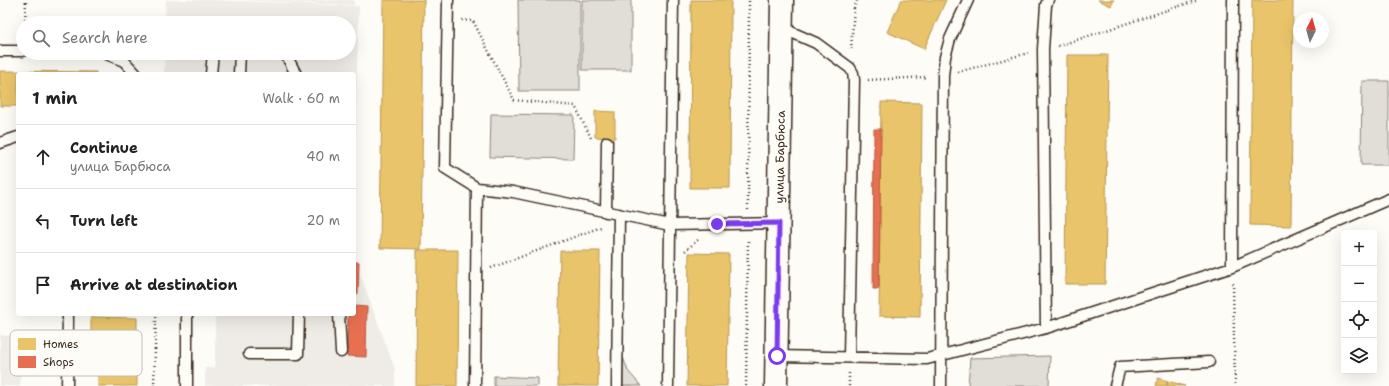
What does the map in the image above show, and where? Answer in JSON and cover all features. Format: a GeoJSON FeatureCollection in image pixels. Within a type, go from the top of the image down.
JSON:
{"type":"FeatureCollection","features":[{"type":"Feature","properties":{"kind":"street","name":"улица Барбюса"},"geometry":{"type":"LineString","coordinates":[[776,386],[782,0]]}},
{"type":"Feature","properties":{"kind":"lane"},"geometry":{"type":"LineString","coordinates":[[448,0],[445,168],[477,188],[513,192],[606,212],[619,217],[670,225],[779,223]]}},
{"type":"Feature","properties":{"kind":"lane"},"geometry":{"type":"LineString","coordinates":[[668,386],[673,0]]}},
{"type":"Feature","properties":{"kind":"lane"},"geometry":{"type":"LineString","coordinates":[[941,386],[943,76],[945,57],[950,39],[968,0]]}},
{"type":"Feature","properties":{"kind":"lane"},"geometry":{"type":"LineString","coordinates":[[1046,328],[1043,49],[1046,5],[1048,0]]}},
{"type":"Feature","properties":{"kind":"lane"},"geometry":{"type":"LineString","coordinates":[[1232,267],[1233,0]]}},
{"type":"Feature","properties":{"kind":"lane"},"geometry":{"type":"LineString","coordinates":[[782,28],[816,43],[850,68],[853,73],[849,357]]}},
{"type":"Feature","properties":{"kind":"lane"},"geometry":{"type":"LineString","coordinates":[[0,51],[16,51]]}},
{"type":"Feature","properties":{"kind":"lane"},"geometry":{"type":"LineString","coordinates":[[120,60],[124,62],[134,72]]}},
{"type":"Feature","properties":{"kind":"lane"},"geometry":{"type":"LineString","coordinates":[[211,72],[212,60]]}},
{"type":"Feature","properties":{"kind":"lane"},"geometry":{"type":"LineString","coordinates":[[239,72],[240,60]]}},
{"type":"Feature","properties":{"kind":"lane"},"geometry":{"type":"LineString","coordinates":[[289,60],[295,72]]}},
{"type":"Feature","properties":{"kind":"lane"},"geometry":{"type":"LineString","coordinates":[[0,143],[16,138]]}},
{"type":"Feature","properties":{"kind":"lane"},"geometry":{"type":"LineString","coordinates":[[606,212],[607,142]]}},
{"type":"Feature","properties":{"kind":"lane"},"geometry":{"type":"LineString","coordinates":[[475,386],[477,188]]}},
{"type":"Feature","properties":{"kind":"lane"},"geometry":{"type":"LineString","coordinates":[[777,356],[926,359],[940,356],[1046,328],[1232,267],[1389,199]]}},
{"type":"Feature","properties":{"kind":"lane"},"geometry":{"type":"LineString","coordinates":[[617,386],[619,217]]}},
{"type":"Feature","properties":{"kind":"lane"},"geometry":{"type":"LineString","coordinates":[[68,316],[68,330]]}},
{"type":"Feature","properties":{"kind":"lane"},"geometry":{"type":"LineString","coordinates":[[187,386],[188,316]]}},
{"type":"Feature","properties":{"kind":"lane"},"geometry":{"type":"LineString","coordinates":[[248,354],[298,354],[298,316]]}},
{"type":"Feature","properties":{"kind":"lane"},"geometry":{"type":"LineString","coordinates":[[339,316],[341,352]]}},
{"type":"Feature","properties":{"kind":"lane"},"geometry":{"type":"LineString","coordinates":[[1115,386],[1120,367],[1210,362]]}},
{"type":"Feature","properties":{"kind":"lane"},"geometry":{"type":"LineString","coordinates":[[67,376],[67,386]]}},
{"type":"Feature","properties":{"kind":"path"},"geometry":{"type":"LineString","coordinates":[[25,16],[26,0]]}},
{"type":"Feature","properties":{"kind":"path"},"geometry":{"type":"LineString","coordinates":[[746,386],[749,0]]}},
{"type":"Feature","properties":{"kind":"path"},"geometry":{"type":"LineString","coordinates":[[850,68],[854,8],[857,0]]}},
{"type":"Feature","properties":{"kind":"path"},"geometry":{"type":"LineString","coordinates":[[448,18],[472,21],[514,100],[575,106],[607,169]]}},
{"type":"Feature","properties":{"kind":"path"},"geometry":{"type":"LineString","coordinates":[[476,273],[619,217]]}},
{"type":"Feature","properties":{"kind":"path"},"geometry":{"type":"LineString","coordinates":[[669,264],[717,224]]}},
{"type":"Feature","properties":{"kind":"path"},"geometry":{"type":"LineString","coordinates":[[1232,267],[1235,386]]}},
{"type":"Feature","properties":{"kind":"path"},"geometry":{"type":"LineString","coordinates":[[154,386],[156,316]]}},
{"type":"Feature","properties":{"kind":"shaded area"},"geometry":{"type":"Polygon","coordinates":[[[166,0],[212,0],[359,6],[356,103],[356,72],[164,72],[165,60],[356,60],[356,16],[165,16],[166,0]]]}},
{"type":"Feature","properties":{"kind":"shaded area"},"geometry":{"type":"Polygon","coordinates":[[[240,0],[354,0],[354,5],[240,0]]]}},
{"type":"Feature","properties":{"kind":"shaded area"},"geometry":{"type":"Polygon","coordinates":[[[518,0],[580,0],[580,91],[519,91],[518,0]]]}},
{"type":"Feature","properties":{"kind":"shaded area"},"geometry":{"type":"Polygon","coordinates":[[[582,0],[631,0],[631,70],[582,70],[582,0]]]}},
{"type":"Feature","properties":{"kind":"shaded area"},"geometry":{"type":"Polygon","coordinates":[[[1362,81],[1389,81],[1389,165],[1361,165],[1362,81]]]}},
{"type":"Feature","properties":{"kind":"shaded area"},"geometry":{"type":"Polygon","coordinates":[[[491,114],[574,115],[573,159],[490,157],[491,114]]]}},
{"type":"Feature","properties":{"kind":"shaded area"},"geometry":{"type":"Polygon","coordinates":[[[356,263],[395,369],[395,386],[205,386],[205,368],[215,368],[215,316],[356,316],[356,263]]]}},
{"type":"Feature","properties":{"kind":"shaded area"},"geometry":{"type":"Polygon","coordinates":[[[0,335],[10,336],[10,376],[20,376],[20,386],[0,386],[0,335]]]}},
{"type":"Feature","properties":{"kind":"shaded area"},"geometry":{"type":"Polygon","coordinates":[[[1050,356],[1049,386],[968,386],[970,358],[1050,356]]]}},
{"type":"Feature","properties":{"kind":"shaded area"},"geometry":{"type":"Polygon","coordinates":[[[623,357],[628,371],[641,386],[623,386],[623,357]]]}},
{"type":"Feature","properties":{"kind":"shaded area"},"geometry":{"type":"Polygon","coordinates":[[[494,376],[538,378],[538,386],[494,386],[494,376]]]}},
{"type":"Feature","properties":{"kind":"building: Homes"},"geometry":{"type":"Polygon","coordinates":[[[383,0],[424,0],[421,249],[380,248],[383,0]]]}},
{"type":"Feature","properties":{"kind":"building: Homes"},"geometry":{"type":"Polygon","coordinates":[[[691,0],[731,0],[730,188],[690,188],[691,0]]]}},
{"type":"Feature","properties":{"kind":"building: Homes"},"geometry":{"type":"Polygon","coordinates":[[[901,0],[946,0],[924,49],[887,32],[901,0]]]}},
{"type":"Feature","properties":{"kind":"building: Homes"},"geometry":{"type":"Polygon","coordinates":[[[1098,0],[1114,0],[1111,6],[1098,0]]]}},
{"type":"Feature","properties":{"kind":"building: Homes"},"geometry":{"type":"Polygon","coordinates":[[[1252,0],[1293,0],[1291,226],[1250,225],[1252,0]]]}},
{"type":"Feature","properties":{"kind":"building: Homes"},"geometry":{"type":"Polygon","coordinates":[[[1067,55],[1108,55],[1105,284],[1065,284],[1067,55]]]}},
{"type":"Feature","properties":{"kind":"building: Homes"},"geometry":{"type":"Polygon","coordinates":[[[0,71],[96,72],[16,72],[16,106],[0,106],[0,71]]]}},
{"type":"Feature","properties":{"kind":"building: Homes"},"geometry":{"type":"Polygon","coordinates":[[[881,102],[922,103],[920,317],[879,316],[881,102]]]}},
{"type":"Feature","properties":{"kind":"building: Homes"},"geometry":{"type":"Polygon","coordinates":[[[595,111],[615,112],[615,138],[595,137],[595,111]]]}},
{"type":"Feature","properties":{"kind":"building: Homes"},"geometry":{"type":"Polygon","coordinates":[[[417,250],[458,250],[457,386],[416,386],[417,250]]]}},
{"type":"Feature","properties":{"kind":"building: Homes"},"geometry":{"type":"Polygon","coordinates":[[[560,251],[600,251],[598,386],[558,386],[560,251]]]}},
{"type":"Feature","properties":{"kind":"building: Homes"},"geometry":{"type":"Polygon","coordinates":[[[689,253],[729,254],[727,386],[687,386],[689,253]]]}},
{"type":"Feature","properties":{"kind":"building: Homes"},"geometry":{"type":"Polygon","coordinates":[[[91,317],[137,318],[137,330],[91,330],[91,317]]]}},
{"type":"Feature","properties":{"kind":"building: Homes"},"geometry":{"type":"Polygon","coordinates":[[[98,376],[137,376],[137,386],[98,386],[98,376]]]}},
{"type":"Feature","properties":{"kind":"building: Homes"},"geometry":{"type":"Polygon","coordinates":[[[1158,378],[1168,381],[1166,386],[1156,386],[1158,378]]]}},
{"type":"Feature","properties":{"kind":"building: Homes"},"geometry":{"type":"Polygon","coordinates":[[[1168,381],[1185,386],[1167,386],[1168,381]]]}},
{"type":"Feature","properties":{"kind":"building: Shops"},"geometry":{"type":"Polygon","coordinates":[[[874,129],[881,129],[879,289],[873,289],[874,129]]]}},
{"type":"Feature","properties":{"kind":"building: Shops"},"geometry":{"type":"Polygon","coordinates":[[[356,262],[359,262],[358,294],[356,294],[356,262]]]}},
{"type":"Feature","properties":{"kind":"building: Shops"},"geometry":{"type":"Polygon","coordinates":[[[356,306],[367,307],[366,357],[347,356],[348,316],[356,316],[356,306]]]}},
{"type":"Feature","properties":{"kind":"route"},"geometry":{"type":"LineString","coordinates":[[717,224],[779,223],[777,356]]}}]}
